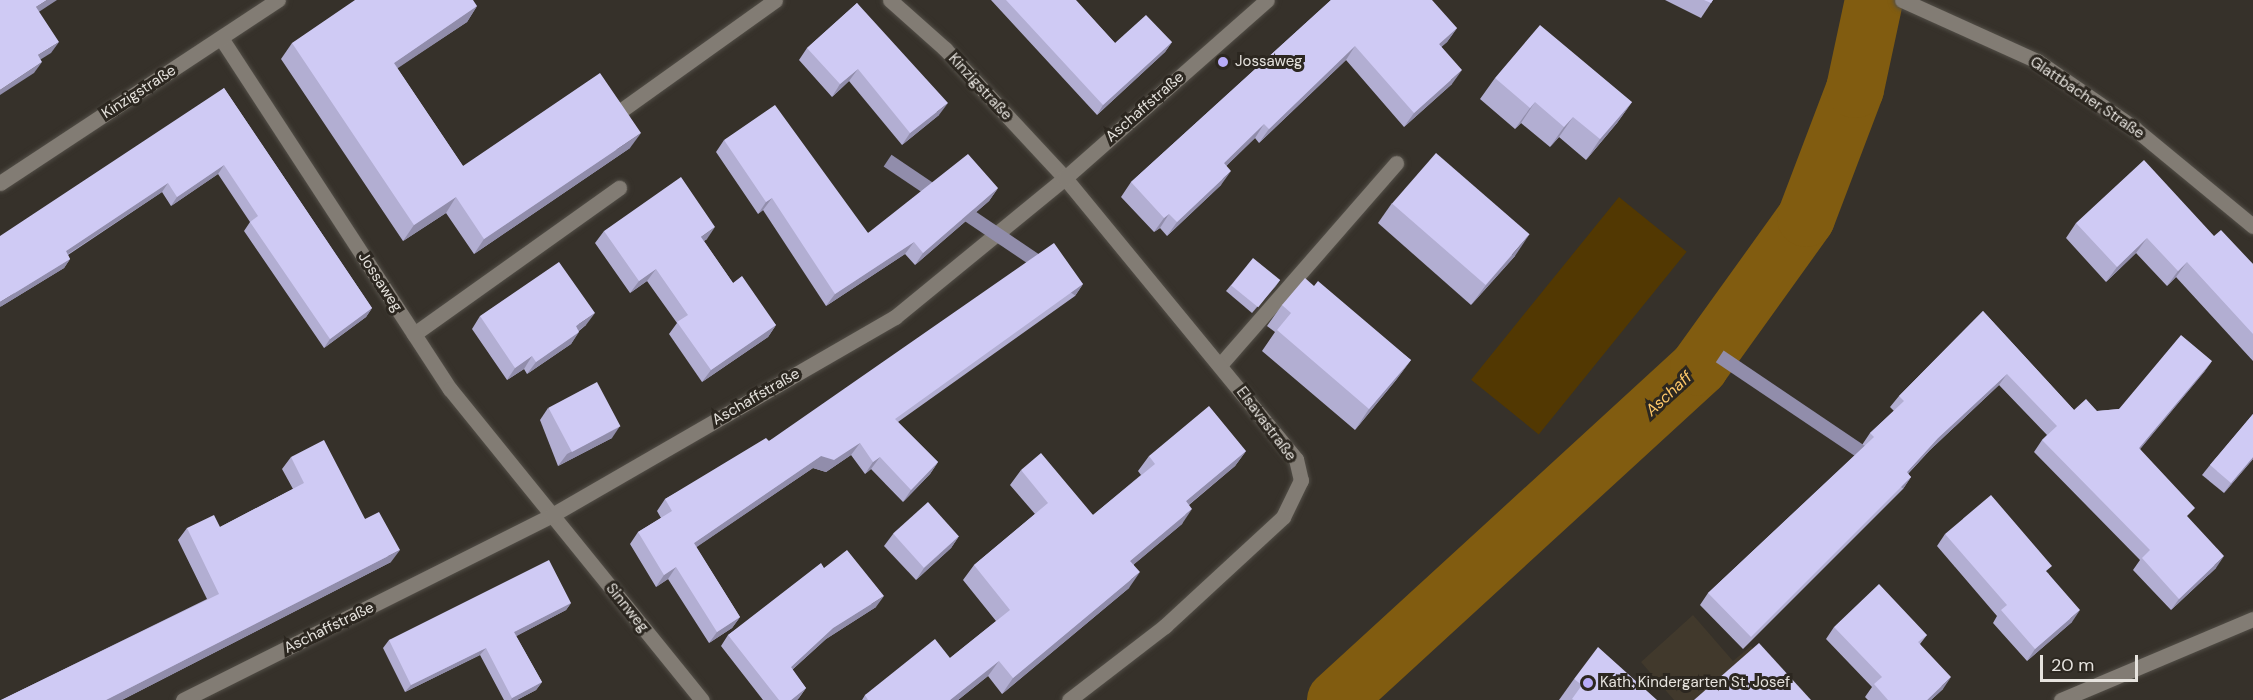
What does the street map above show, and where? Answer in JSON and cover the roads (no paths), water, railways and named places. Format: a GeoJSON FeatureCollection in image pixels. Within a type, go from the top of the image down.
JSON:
{"type":"FeatureCollection","features":[{"type":"Feature","properties":{"kind":"street","name":"Kinzigstraße"},"geometry":{"type":"LineString","coordinates":[[0,183],[278,0]]}},
{"type":"Feature","properties":{"kind":"street"},"geometry":{"type":"LineString","coordinates":[[622,109],[775,0]]}},
{"type":"Feature","properties":{"kind":"street","name":"Kinzigstraße"},"geometry":{"type":"LineString","coordinates":[[890,0],[945,49],[1065,178]]}},
{"type":"Feature","properties":{"kind":"street","name":"Aschaffstraße"},"geometry":{"type":"LineString","coordinates":[[183,700],[552,515],[894,317],[1065,178],[1267,0]]}},
{"type":"Feature","properties":{"kind":"street","name":"Glattbacher Straße"},"geometry":{"type":"LineString","coordinates":[[1909,3],[2037,61],[2133,128],[2253,226]]}},
{"type":"Feature","properties":{"kind":"street","name":"Jossaweg"},"geometry":{"type":"LineString","coordinates":[[221,38],[450,389],[552,515]]}},
{"type":"Feature","properties":{"kind":"street"},"geometry":{"type":"LineString","coordinates":[[1220,365],[1396,163]]}},
{"type":"Feature","properties":{"kind":"street","name":"Elsavastraße"},"geometry":{"type":"LineString","coordinates":[[1065,178],[1296,459],[1301,480],[1283,517],[1165,626],[1069,700]]}},
{"type":"Feature","properties":{"kind":"street"},"geometry":{"type":"LineString","coordinates":[[414,334],[619,188]]}},
{"type":"Feature","properties":{"kind":"street","name":"Sinnweg"},"geometry":{"type":"LineString","coordinates":[[552,515],[702,700]]}},
{"type":"Feature","properties":{"kind":"street"},"geometry":{"type":"LineString","coordinates":[[2061,700],[2253,619]]}},
{"type":"Feature","properties":{"kind":"waterway","name":"Aschaff"},"geometry":{"type":"LineString","coordinates":[[1336,700],[1699,367],[1806,218],[1855,89],[1874,0]]}},
{"type":"Feature","properties":{"kind":"place","name":"Jossaweg"},"geometry":{"type":"Point","coordinates":[1223,62]}},
{"type":"Feature","properties":{"kind":"place","name":"Kath. Kindergarten St. Josef"},"geometry":{"type":"Point","coordinates":[1588,683]}}]}
